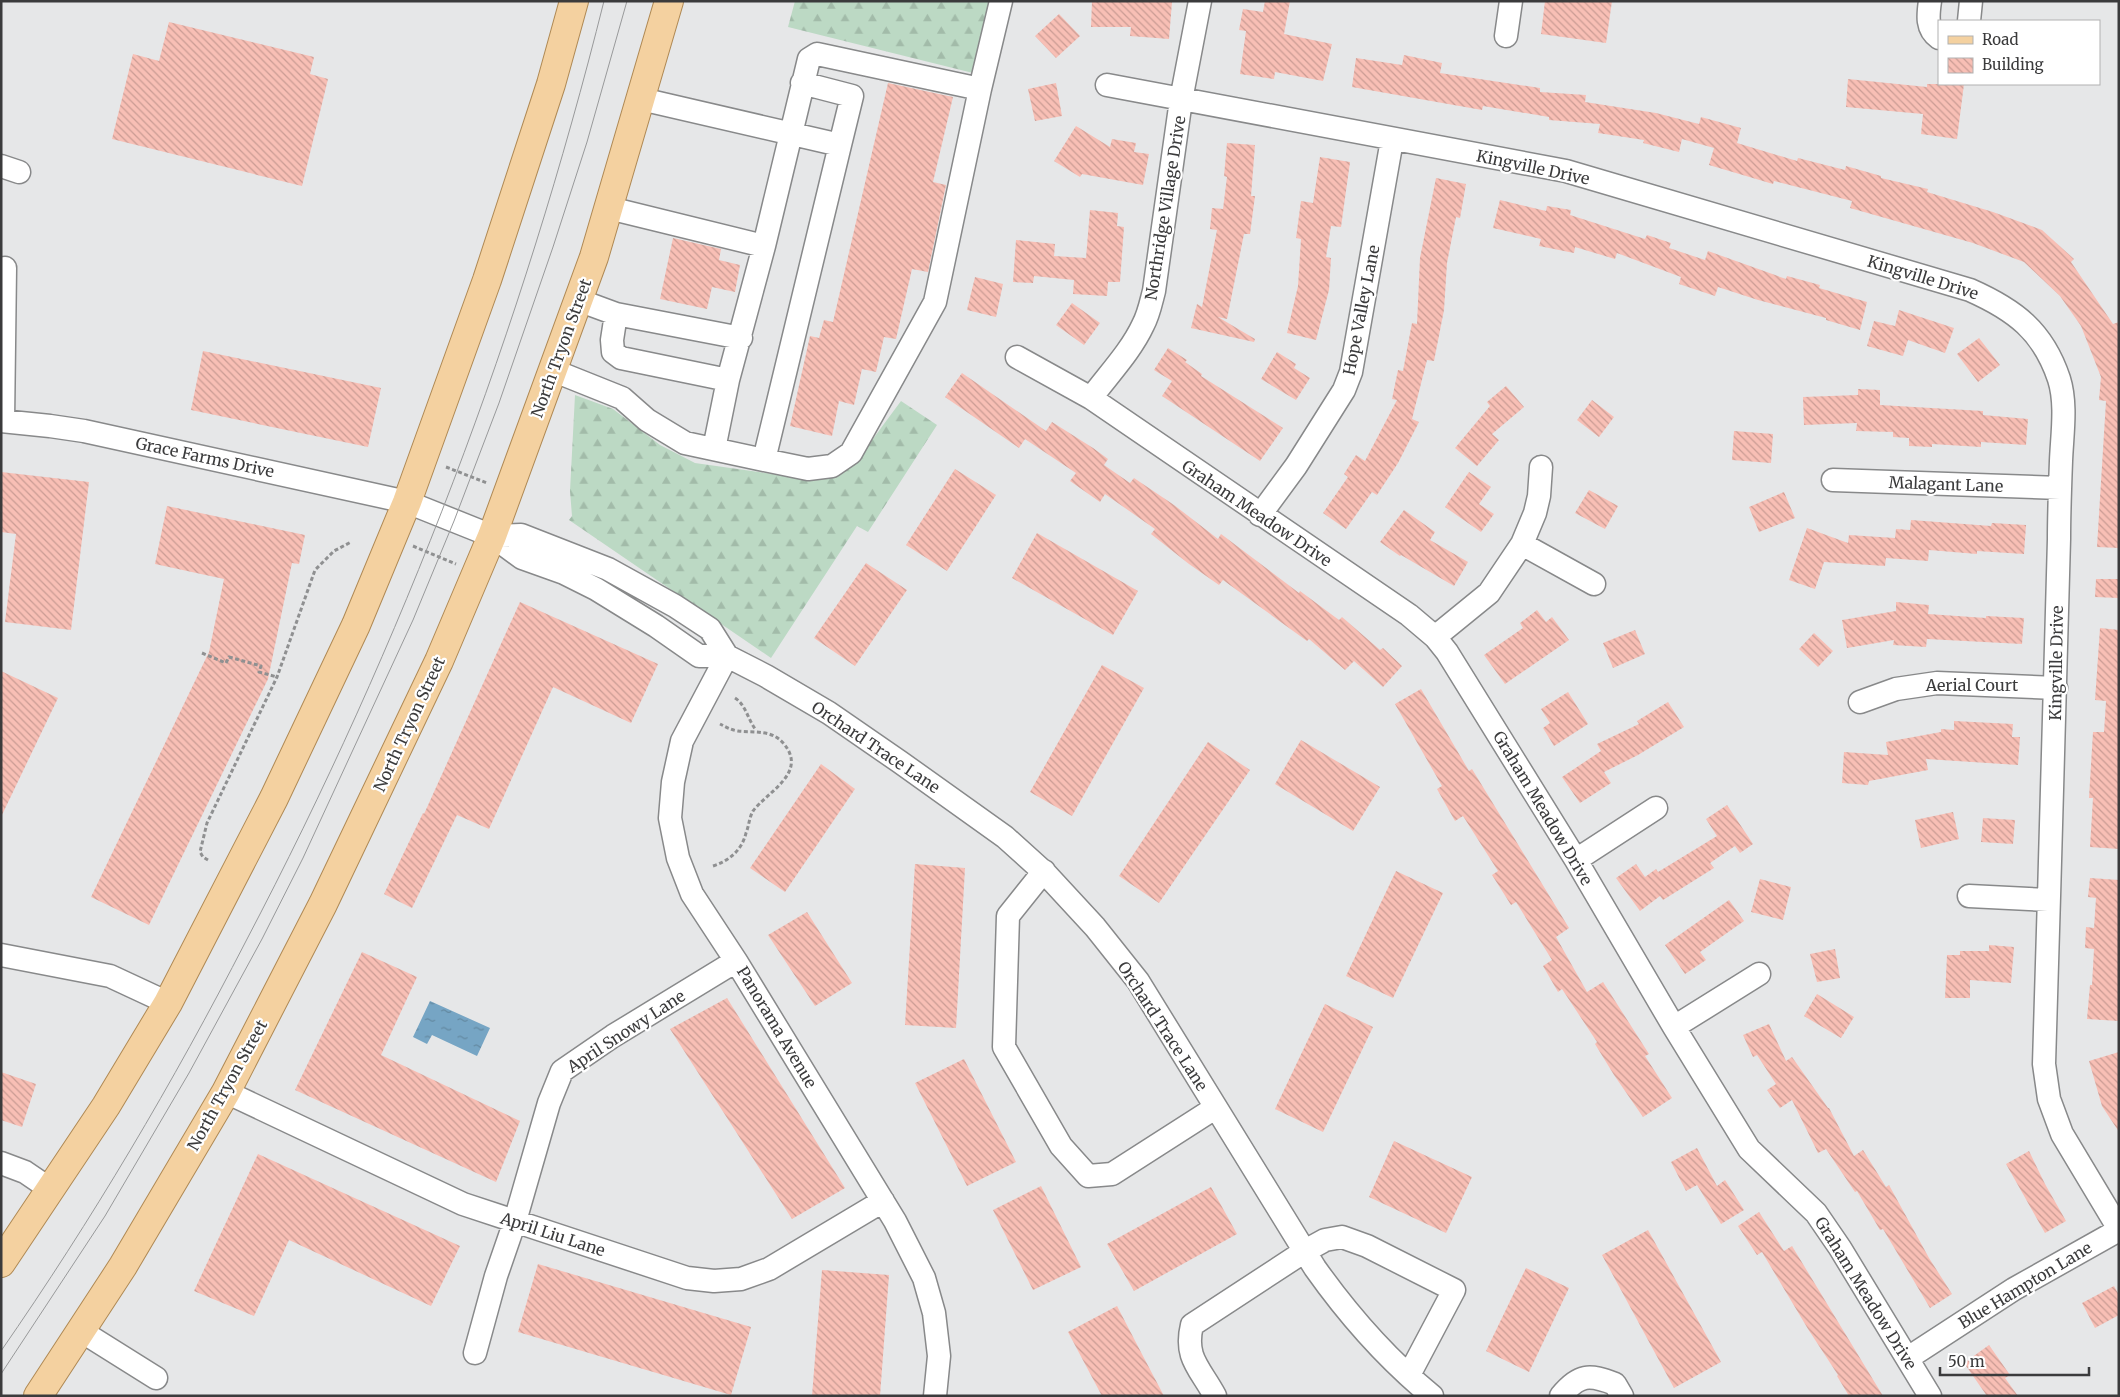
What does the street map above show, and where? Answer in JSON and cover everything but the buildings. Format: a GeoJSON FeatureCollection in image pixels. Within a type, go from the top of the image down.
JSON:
{"type":"FeatureCollection","features":[{"type":"Feature","properties":{"kind":"main road"},"geometry":{"type":"LineString","coordinates":[[1,1263],[106,1106],[168,1003],[274,798],[356,625],[407,502],[487,280],[551,84],[574,1]]}},
{"type":"Feature","properties":{"kind":"main road","name":"North Tryon Street"},"geometry":{"type":"LineString","coordinates":[[38,1396],[123,1266],[226,1092],[323,904],[439,661],[492,536],[578,300],[609,208],[669,1]]}},
{"type":"Feature","properties":{"kind":"street"},"geometry":{"type":"LineString","coordinates":[[552,370],[622,398],[647,420],[685,443],[808,469],[832,466],[851,453],[935,302],[1001,1]]}},
{"type":"Feature","properties":{"kind":"street","name":"Northridge Village Drive"},"geometry":{"type":"LineString","coordinates":[[1091,398],[1132,343],[1143,325],[1149,310],[1154,291],[1182,100],[1200,1]]}},
{"type":"Feature","properties":{"kind":"street"},"geometry":{"type":"LineString","coordinates":[[1506,36],[1511,1]]}},
{"type":"Feature","properties":{"kind":"street"},"geometry":{"type":"LineString","coordinates":[[1930,1],[1929,24],[1933,34],[1938,37]]}},
{"type":"Feature","properties":{"kind":"street"},"geometry":{"type":"LineString","coordinates":[[1969,20],[1971,1]]}},
{"type":"Feature","properties":{"kind":"street"},"geometry":{"type":"LineString","coordinates":[[714,449],[728,380],[764,246],[809,59],[817,54],[980,90]]}},
{"type":"Feature","properties":{"kind":"street"},"geometry":{"type":"LineString","coordinates":[[764,460],[852,96],[802,83]]}},
{"type":"Feature","properties":{"kind":"street","name":"Kingville Drive"},"geometry":{"type":"LineString","coordinates":[[1107,85],[1392,140],[1566,170],[1970,290],[1997,302],[2030,327],[2051,360],[2060,382],[2063,420],[2044,1064],[2049,1100],[2062,1134],[2119,1229]]}},
{"type":"Feature","properties":{"kind":"street"},"geometry":{"type":"LineString","coordinates":[[641,99],[840,145]]}},
{"type":"Feature","properties":{"kind":"street","name":"Hope Valley Lane"},"geometry":{"type":"LineString","coordinates":[[1260,515],[1296,466],[1344,390],[1351,372],[1392,140]]}},
{"type":"Feature","properties":{"kind":"street"},"geometry":{"type":"LineString","coordinates":[[609,208],[764,246]]}},
{"type":"Feature","properties":{"kind":"street"},"geometry":{"type":"LineString","coordinates":[[2,421],[5,268]]}},
{"type":"Feature","properties":{"kind":"street"},"geometry":{"type":"LineString","coordinates":[[578,300],[616,314],[740,338]]}},
{"type":"Feature","properties":{"kind":"street"},"geometry":{"type":"LineString","coordinates":[[616,314],[612,340],[613,352],[621,358],[728,380]]}},
{"type":"Feature","properties":{"kind":"street","name":"Graham Meadow Drive"},"geometry":{"type":"LineString","coordinates":[[1017,358],[1091,398],[1409,616],[1435,637],[1453,660],[1576,860],[1674,1027],[1749,1149],[1816,1213],[1840,1248],[1930,1396]]}},
{"type":"Feature","properties":{"kind":"street","name":"Grace Farms Drive"},"geometry":{"type":"LineString","coordinates":[[2,421],[84,431],[407,502]]}},
{"type":"Feature","properties":{"kind":"street"},"geometry":{"type":"LineString","coordinates":[[1435,637],[1488,592],[1522,544],[1535,513],[1539,496],[1541,467]]}},
{"type":"Feature","properties":{"kind":"street","name":"Malagant Lane"},"geometry":{"type":"LineString","coordinates":[[1833,480],[2060,488]]}},
{"type":"Feature","properties":{"kind":"street","name":"Orchard Trace Lane"},"geometry":{"type":"LineString","coordinates":[[407,502],[492,536],[522,558],[564,572],[596,589],[656,626],[699,656],[727,656],[766,676],[821,709],[884,751],[982,820],[1044,871],[1095,927],[1138,981],[1304,1251],[1336,1297],[1373,1341],[1432,1396]]}},
{"type":"Feature","properties":{"kind":"street"},"geometry":{"type":"LineString","coordinates":[[1522,544],[1594,584]]}},
{"type":"Feature","properties":{"kind":"street","name":"Panorama Avenue"},"geometry":{"type":"LineString","coordinates":[[727,656],[682,740],[672,782],[670,818],[678,858],[692,894],[736,961],[898,1225],[924,1278],[934,1313],[939,1356],[935,1396]]}},
{"type":"Feature","properties":{"kind":"street","name":"Aerial Court"},"geometry":{"type":"LineString","coordinates":[[1860,702],[1896,689],[1937,683],[2056,688]]}},
{"type":"Feature","properties":{"kind":"street"},"geometry":{"type":"LineString","coordinates":[[1576,860],[1656,808]]}},
{"type":"Feature","properties":{"kind":"street"},"geometry":{"type":"LineString","coordinates":[[1044,871],[1008,916],[1004,1047],[1061,1146],[1088,1176],[1112,1174],[1215,1108]]}},
{"type":"Feature","properties":{"kind":"street"},"geometry":{"type":"LineString","coordinates":[[1968,896],[2048,900]]}},
{"type":"Feature","properties":{"kind":"street"},"geometry":{"type":"LineString","coordinates":[[1,955],[110,976],[168,1003]]}},
{"type":"Feature","properties":{"kind":"street","name":"April Snowy Lane"},"geometry":{"type":"LineString","coordinates":[[475,1353],[496,1276],[515,1222],[549,1103],[562,1071],[613,1036],[736,961]]}},
{"type":"Feature","properties":{"kind":"street"},"geometry":{"type":"LineString","coordinates":[[1674,1027],[1759,974]]}},
{"type":"Feature","properties":{"kind":"street","name":"April Liu Lane"},"geometry":{"type":"LineString","coordinates":[[226,1092],[463,1204],[687,1278],[714,1281],[741,1279],[770,1269],[883,1201]]}},
{"type":"Feature","properties":{"kind":"street"},"geometry":{"type":"LineString","coordinates":[[1,1163],[25,1172],[50,1189]]}},
{"type":"Feature","properties":{"kind":"street","name":"Blue Hampton Lane"},"geometry":{"type":"LineString","coordinates":[[1908,1358],[2014,1289],[2119,1229]]}},
{"type":"Feature","properties":{"kind":"street"},"geometry":{"type":"LineString","coordinates":[[1215,1396],[1190,1354],[1192,1325],[1304,1251],[1325,1240],[1342,1237],[1367,1246],[1454,1290],[1409,1375]]}},
{"type":"Feature","properties":{"kind":"street"},"geometry":{"type":"LineString","coordinates":[[81,1331],[156,1378]]}},
{"type":"Feature","properties":{"kind":"street"},"geometry":{"type":"LineString","coordinates":[[1561,1396],[1572,1382],[1594,1376],[1615,1384],[1622,1396]]}},
{"type":"Feature","properties":{"kind":"path"},"geometry":{"type":"LineString","coordinates":[[446,467],[488,483]]}},
{"type":"Feature","properties":{"kind":"path"},"geometry":{"type":"LineString","coordinates":[[208,860],[200,852],[206,822],[277,677],[315,570],[334,551],[350,542]]}},
{"type":"Feature","properties":{"kind":"path"},"geometry":{"type":"LineString","coordinates":[[405,543],[457,564]]}},
{"type":"Feature","properties":{"kind":"path"},"geometry":{"type":"LineString","coordinates":[[202,653],[226,663],[229,658],[261,666],[259,672],[277,677]]}},
{"type":"Feature","properties":{"kind":"path"},"geometry":{"type":"LineString","coordinates":[[735,698],[742,704],[750,723],[756,731]]}},
{"type":"Feature","properties":{"kind":"path"},"geometry":{"type":"LineString","coordinates":[[713,866],[723,863],[735,854],[742,844],[751,814],[762,800],[782,785],[789,774],[789,751],[783,742],[773,736],[756,731],[738,731],[720,724]]}},
{"type":"Feature","properties":{"kind":"green space"},"geometry":{"type":"Polygon","coordinates":[[[795,1],[989,1],[973,73],[788,27],[795,1]]]}},
{"type":"Feature","properties":{"kind":"green space"},"geometry":{"type":"Polygon","coordinates":[[[575,395],[613,409],[660,445],[695,463],[801,478],[861,455],[901,401],[937,425],[868,532],[857,526],[771,658],[569,520],[572,516],[570,491],[575,395]]]}},
{"type":"Feature","properties":{"kind":"water"},"geometry":{"type":"Polygon","coordinates":[[[430,1001],[490,1028],[477,1056],[432,1035],[427,1044],[413,1037],[430,1001]]]}},
{"type":"Feature","properties":{"kind":"tram line"},"geometry":{"type":"LineString","coordinates":[[1,1351],[35,1302],[99,1201],[190,1047],[303,828],[357,714],[407,599],[453,482],[496,364],[536,244],[572,123],[604,1]]}},
{"type":"Feature","properties":{"kind":"tram line"},"geometry":{"type":"LineString","coordinates":[[1,1374],[105,1216],[189,1073],[262,939],[303,858],[413,620],[454,521],[499,403],[553,247],[587,142],[627,1]]}}]}
